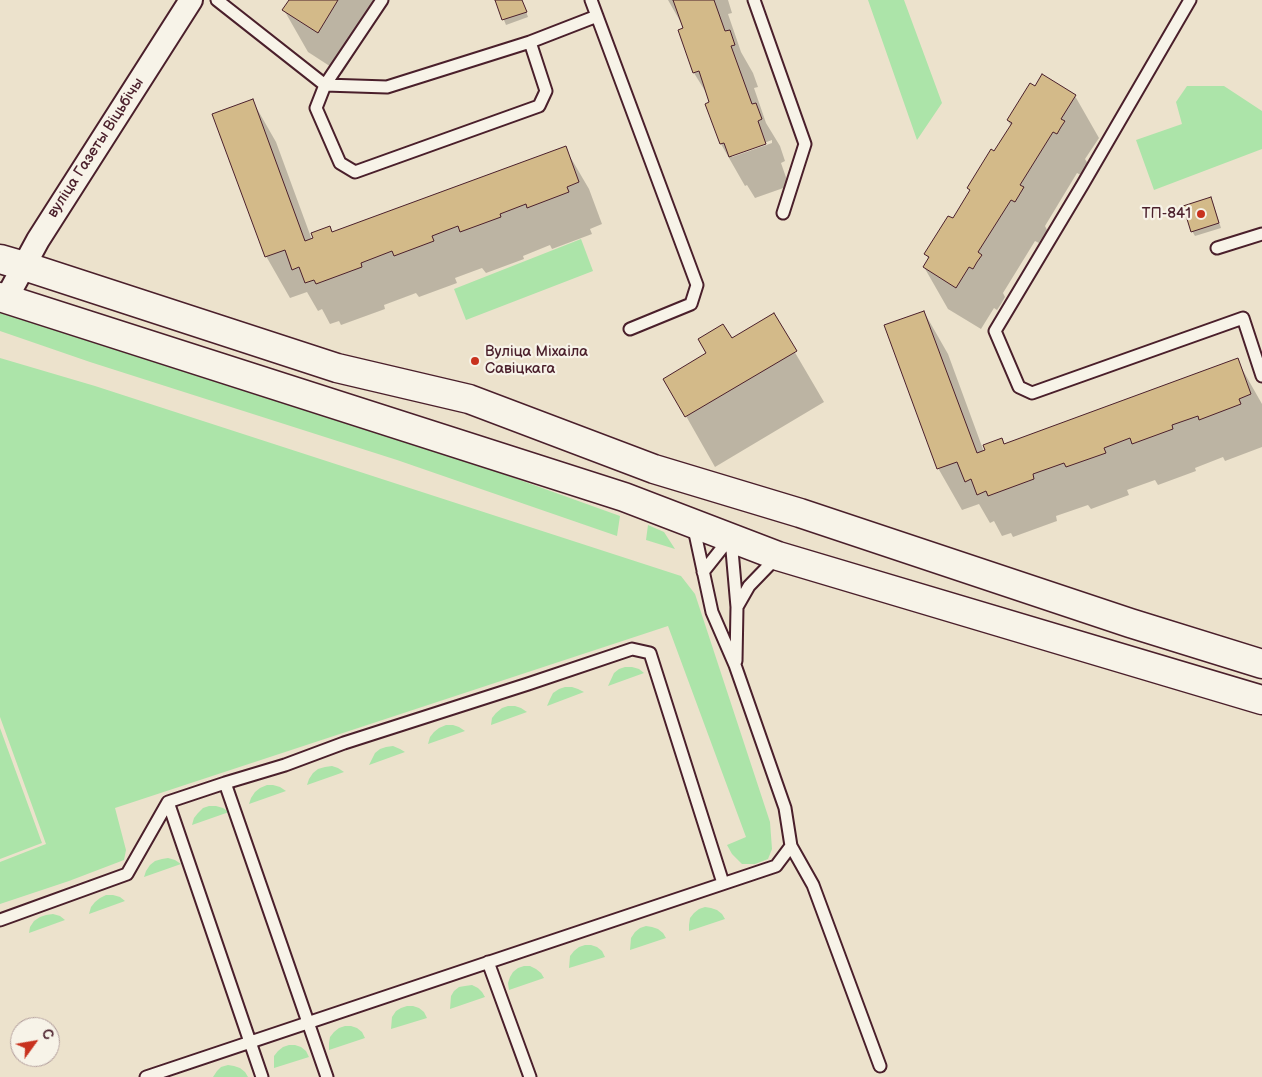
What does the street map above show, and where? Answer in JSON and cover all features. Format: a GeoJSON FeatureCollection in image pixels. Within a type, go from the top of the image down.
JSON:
{"type":"FeatureCollection","features":[{"type":"Feature","properties":{"kind":"main road"},"geometry":{"type":"LineString","coordinates":[[12,262],[337,368],[469,399],[654,469],[800,513],[1130,623],[1262,664]]}},
{"type":"Feature","properties":{"kind":"main road"},"geometry":{"type":"LineString","coordinates":[[3,298],[624,497],[778,556],[1262,700]]}},
{"type":"Feature","properties":{"kind":"main road"},"geometry":{"type":"LineString","coordinates":[[731,537],[740,495]]}},
{"type":"Feature","properties":{"kind":"street","name":"вуліца Газеты Віцьбічы"},"geometry":{"type":"LineString","coordinates":[[3,298],[12,262],[43,232],[191,0]]}},
{"type":"Feature","properties":{"kind":"lane"},"geometry":{"type":"LineString","coordinates":[[217,0],[325,85],[387,87],[530,42],[597,16]]}},
{"type":"Feature","properties":{"kind":"lane"},"geometry":{"type":"LineString","coordinates":[[382,0],[325,85],[316,108],[340,163],[355,172],[539,106],[546,91],[530,42]]}},
{"type":"Feature","properties":{"kind":"lane"},"geometry":{"type":"LineString","coordinates":[[592,0],[697,285],[691,304],[630,329]]}},
{"type":"Feature","properties":{"kind":"lane"},"geometry":{"type":"LineString","coordinates":[[754,0],[805,144],[783,213]]}},
{"type":"Feature","properties":{"kind":"lane"},"geometry":{"type":"LineString","coordinates":[[1190,0],[995,331],[1019,387],[1032,393],[1243,318],[1262,376]]}},
{"type":"Feature","properties":{"kind":"lane"},"geometry":{"type":"LineString","coordinates":[[1216,248],[1262,234]]}},
{"type":"Feature","properties":{"kind":"lane"},"geometry":{"type":"LineString","coordinates":[[692,523],[712,612],[735,665],[785,808],[791,846],[813,885],[880,1066]]}},
{"type":"Feature","properties":{"kind":"lane"},"geometry":{"type":"LineString","coordinates":[[703,572],[731,537]]}},
{"type":"Feature","properties":{"kind":"lane"},"geometry":{"type":"LineString","coordinates":[[731,537],[737,607],[735,665]]}},
{"type":"Feature","properties":{"kind":"lane"},"geometry":{"type":"LineString","coordinates":[[737,607],[749,586],[778,556]]}},
{"type":"Feature","properties":{"kind":"lane"},"geometry":{"type":"LineString","coordinates":[[0,920],[127,874],[168,802],[286,765],[344,743],[632,650],[650,653],[723,884]]}},
{"type":"Feature","properties":{"kind":"lane"},"geometry":{"type":"LineString","coordinates":[[224,783],[327,1077]]}},
{"type":"Feature","properties":{"kind":"lane"},"geometry":{"type":"LineString","coordinates":[[168,802],[262,1077]]}},
{"type":"Feature","properties":{"kind":"lane"},"geometry":{"type":"LineString","coordinates":[[146,1077],[776,866],[791,846]]}},
{"type":"Feature","properties":{"kind":"lane"},"geometry":{"type":"LineString","coordinates":[[488,962],[530,1077]]}},
{"type":"Feature","properties":{"kind":"green space"},"geometry":{"type":"Polygon","coordinates":[[[868,0],[904,0],[942,103],[917,140],[868,0]]]}},
{"type":"Feature","properties":{"kind":"green space"},"geometry":{"type":"Polygon","coordinates":[[[1187,86],[1224,86],[1262,111],[1262,149],[1154,190],[1136,140],[1182,124],[1176,102],[1187,86]]]}},
{"type":"Feature","properties":{"kind":"green space"},"geometry":{"type":"Polygon","coordinates":[[[581,239],[593,271],[466,320],[454,289],[581,239]]]}},
{"type":"Feature","properties":{"kind":"green space"},"geometry":{"type":"Polygon","coordinates":[[[0,307],[403,438],[620,516],[617,536],[397,460],[90,362],[0,331],[0,307]]]}},
{"type":"Feature","properties":{"kind":"green space"},"geometry":{"type":"Polygon","coordinates":[[[0,358],[95,386],[681,576],[695,594],[770,822],[772,849],[768,859],[755,864],[742,864],[732,854],[727,845],[746,837],[668,626],[115,808],[126,850],[124,860],[0,904],[0,862],[46,844],[0,717],[0,358]]]}},
{"type":"Feature","properties":{"kind":"green space"},"geometry":{"type":"Polygon","coordinates":[[[648,525],[664,532],[675,549],[646,540],[648,525]]]}},
{"type":"Feature","properties":{"kind":"green space"},"geometry":{"type":"Polygon","coordinates":[[[625,667],[639,669],[644,673],[608,686],[614,673],[625,667]]]}},
{"type":"Feature","properties":{"kind":"green space"},"geometry":{"type":"Polygon","coordinates":[[[565,687],[572,687],[584,692],[547,706],[553,693],[565,687]]]}},
{"type":"Feature","properties":{"kind":"green space"},"geometry":{"type":"Polygon","coordinates":[[[508,706],[515,706],[527,712],[491,725],[492,718],[496,713],[508,706]]]}},
{"type":"Feature","properties":{"kind":"green space"},"geometry":{"type":"Polygon","coordinates":[[[446,725],[453,725],[465,731],[428,744],[434,732],[446,725]]]}},
{"type":"Feature","properties":{"kind":"green space"},"geometry":{"type":"Polygon","coordinates":[[[0,728],[42,843],[0,859],[0,728]]]}},
{"type":"Feature","properties":{"kind":"green space"},"geometry":{"type":"Polygon","coordinates":[[[393,746],[405,752],[369,765],[375,753],[380,749],[393,746]]]}},
{"type":"Feature","properties":{"kind":"green space"},"geometry":{"type":"Polygon","coordinates":[[[332,766],[344,772],[307,785],[313,773],[318,769],[332,766]]]}},
{"type":"Feature","properties":{"kind":"green space"},"geometry":{"type":"Polygon","coordinates":[[[267,785],[280,787],[286,791],[249,804],[255,792],[267,785]]]}},
{"type":"Feature","properties":{"kind":"green space"},"geometry":{"type":"Polygon","coordinates":[[[209,806],[223,808],[229,812],[192,825],[198,813],[203,808],[209,806]]]}},
{"type":"Feature","properties":{"kind":"green space"},"geometry":{"type":"Polygon","coordinates":[[[168,858],[181,864],[144,877],[150,865],[155,861],[168,858]]]}},
{"type":"Feature","properties":{"kind":"green space"},"geometry":{"type":"Polygon","coordinates":[[[106,895],[120,897],[125,901],[89,914],[95,902],[106,895]]]}},
{"type":"Feature","properties":{"kind":"green space"},"geometry":{"type":"Polygon","coordinates":[[[705,907],[717,910],[725,919],[689,931],[690,918],[699,909],[705,907]]]}},
{"type":"Feature","properties":{"kind":"green space"},"geometry":{"type":"Polygon","coordinates":[[[53,914],[65,920],[29,933],[34,921],[40,917],[53,914]]]}},
{"type":"Feature","properties":{"kind":"green space"},"geometry":{"type":"Polygon","coordinates":[[[646,926],[658,929],[666,938],[630,950],[631,938],[635,932],[646,926]]]}},
{"type":"Feature","properties":{"kind":"green space"},"geometry":{"type":"Polygon","coordinates":[[[585,945],[597,947],[605,957],[569,968],[570,956],[579,947],[585,945]]]}},
{"type":"Feature","properties":{"kind":"green space"},"geometry":{"type":"Polygon","coordinates":[[[524,966],[536,969],[544,978],[509,990],[508,983],[513,972],[524,966]]]}},
{"type":"Feature","properties":{"kind":"green space"},"geometry":{"type":"Polygon","coordinates":[[[472,985],[478,988],[485,997],[450,1009],[451,996],[454,991],[459,987],[472,985]]]}},
{"type":"Feature","properties":{"kind":"green space"},"geometry":{"type":"Polygon","coordinates":[[[407,1006],[419,1008],[427,1018],[391,1029],[392,1017],[396,1011],[407,1006]]]}},
{"type":"Feature","properties":{"kind":"green space"},"geometry":{"type":"Polygon","coordinates":[[[345,1026],[357,1028],[365,1038],[329,1050],[330,1037],[339,1028],[345,1026]]]}},
{"type":"Feature","properties":{"kind":"green space"},"geometry":{"type":"Polygon","coordinates":[[[289,1045],[301,1047],[309,1057],[274,1068],[274,1056],[283,1047],[289,1045]]]}},
{"type":"Feature","properties":{"kind":"green space"},"geometry":{"type":"Polygon","coordinates":[[[228,1065],[240,1068],[248,1077],[213,1077],[221,1067],[228,1065]]]}},
{"type":"Feature","properties":{"kind":"building"},"geometry":{"type":"Polygon","coordinates":[[[289,0],[338,0],[318,33],[282,10],[289,0]]]}},
{"type":"Feature","properties":{"kind":"building"},"geometry":{"type":"Polygon","coordinates":[[[495,0],[522,0],[527,12],[502,20],[495,0]]]}},
{"type":"Feature","properties":{"kind":"building"},"geometry":{"type":"Polygon","coordinates":[[[673,0],[714,0],[725,31],[730,30],[735,45],[731,46],[752,104],[756,103],[762,119],[758,121],[766,144],[729,157],[724,143],[720,144],[705,104],[709,102],[699,71],[693,73],[678,30],[683,28],[673,0]]]}},
{"type":"Feature","properties":{"kind":"building"},"geometry":{"type":"Polygon","coordinates":[[[1042,74],[1076,95],[1061,119],[1065,121],[1057,134],[1053,132],[1020,185],[1024,187],[1015,202],[1011,200],[978,252],[982,255],[973,269],[969,267],[956,288],[923,267],[929,257],[924,254],[948,216],[953,218],[970,190],[967,188],[991,149],[994,151],[1012,123],[1007,120],[1030,83],[1035,86],[1042,74]]]}},
{"type":"Feature","properties":{"kind":"building"},"geometry":{"type":"Polygon","coordinates":[[[253,99],[305,241],[313,238],[311,233],[330,226],[332,232],[566,146],[579,182],[567,187],[569,192],[527,208],[526,204],[500,214],[501,217],[460,232],[458,226],[432,236],[434,241],[394,256],[392,251],[361,263],[362,267],[316,284],[314,280],[305,283],[299,267],[292,270],[285,250],[265,257],[212,114],[253,99]]]}},
{"type":"Feature","properties":{"kind":"building","name":"ТП-841"},"geometry":{"type":"Polygon","coordinates":[[[1211,197],[1219,223],[1191,232],[1183,206],[1211,197]]]}},
{"type":"Feature","properties":{"kind":"building"},"geometry":{"type":"Polygon","coordinates":[[[924,311],[977,453],[985,450],[983,445],[1002,438],[1004,444],[1238,358],[1251,394],[1239,399],[1241,404],[1199,420],[1198,416],[1172,425],[1173,429],[1132,444],[1130,438],[1104,448],[1106,453],[1066,467],[1064,463],[1033,474],[1034,479],[988,496],[986,491],[977,495],[971,479],[965,482],[957,462],[937,469],[884,325],[924,311]]]}},
{"type":"Feature","properties":{"kind":"building"},"geometry":{"type":"Polygon","coordinates":[[[774,313],[797,351],[685,417],[663,379],[706,353],[698,339],[723,324],[732,338],[774,313]]]}},
{"type":"Feature","properties":{"kind":"place","name":"ТП-841"},"geometry":{"type":"Point","coordinates":[1201,214]}},
{"type":"Feature","properties":{"kind":"place","name":"Вуліца Міхаіла Савіцкага"},"geometry":{"type":"Point","coordinates":[475,361]}}]}
